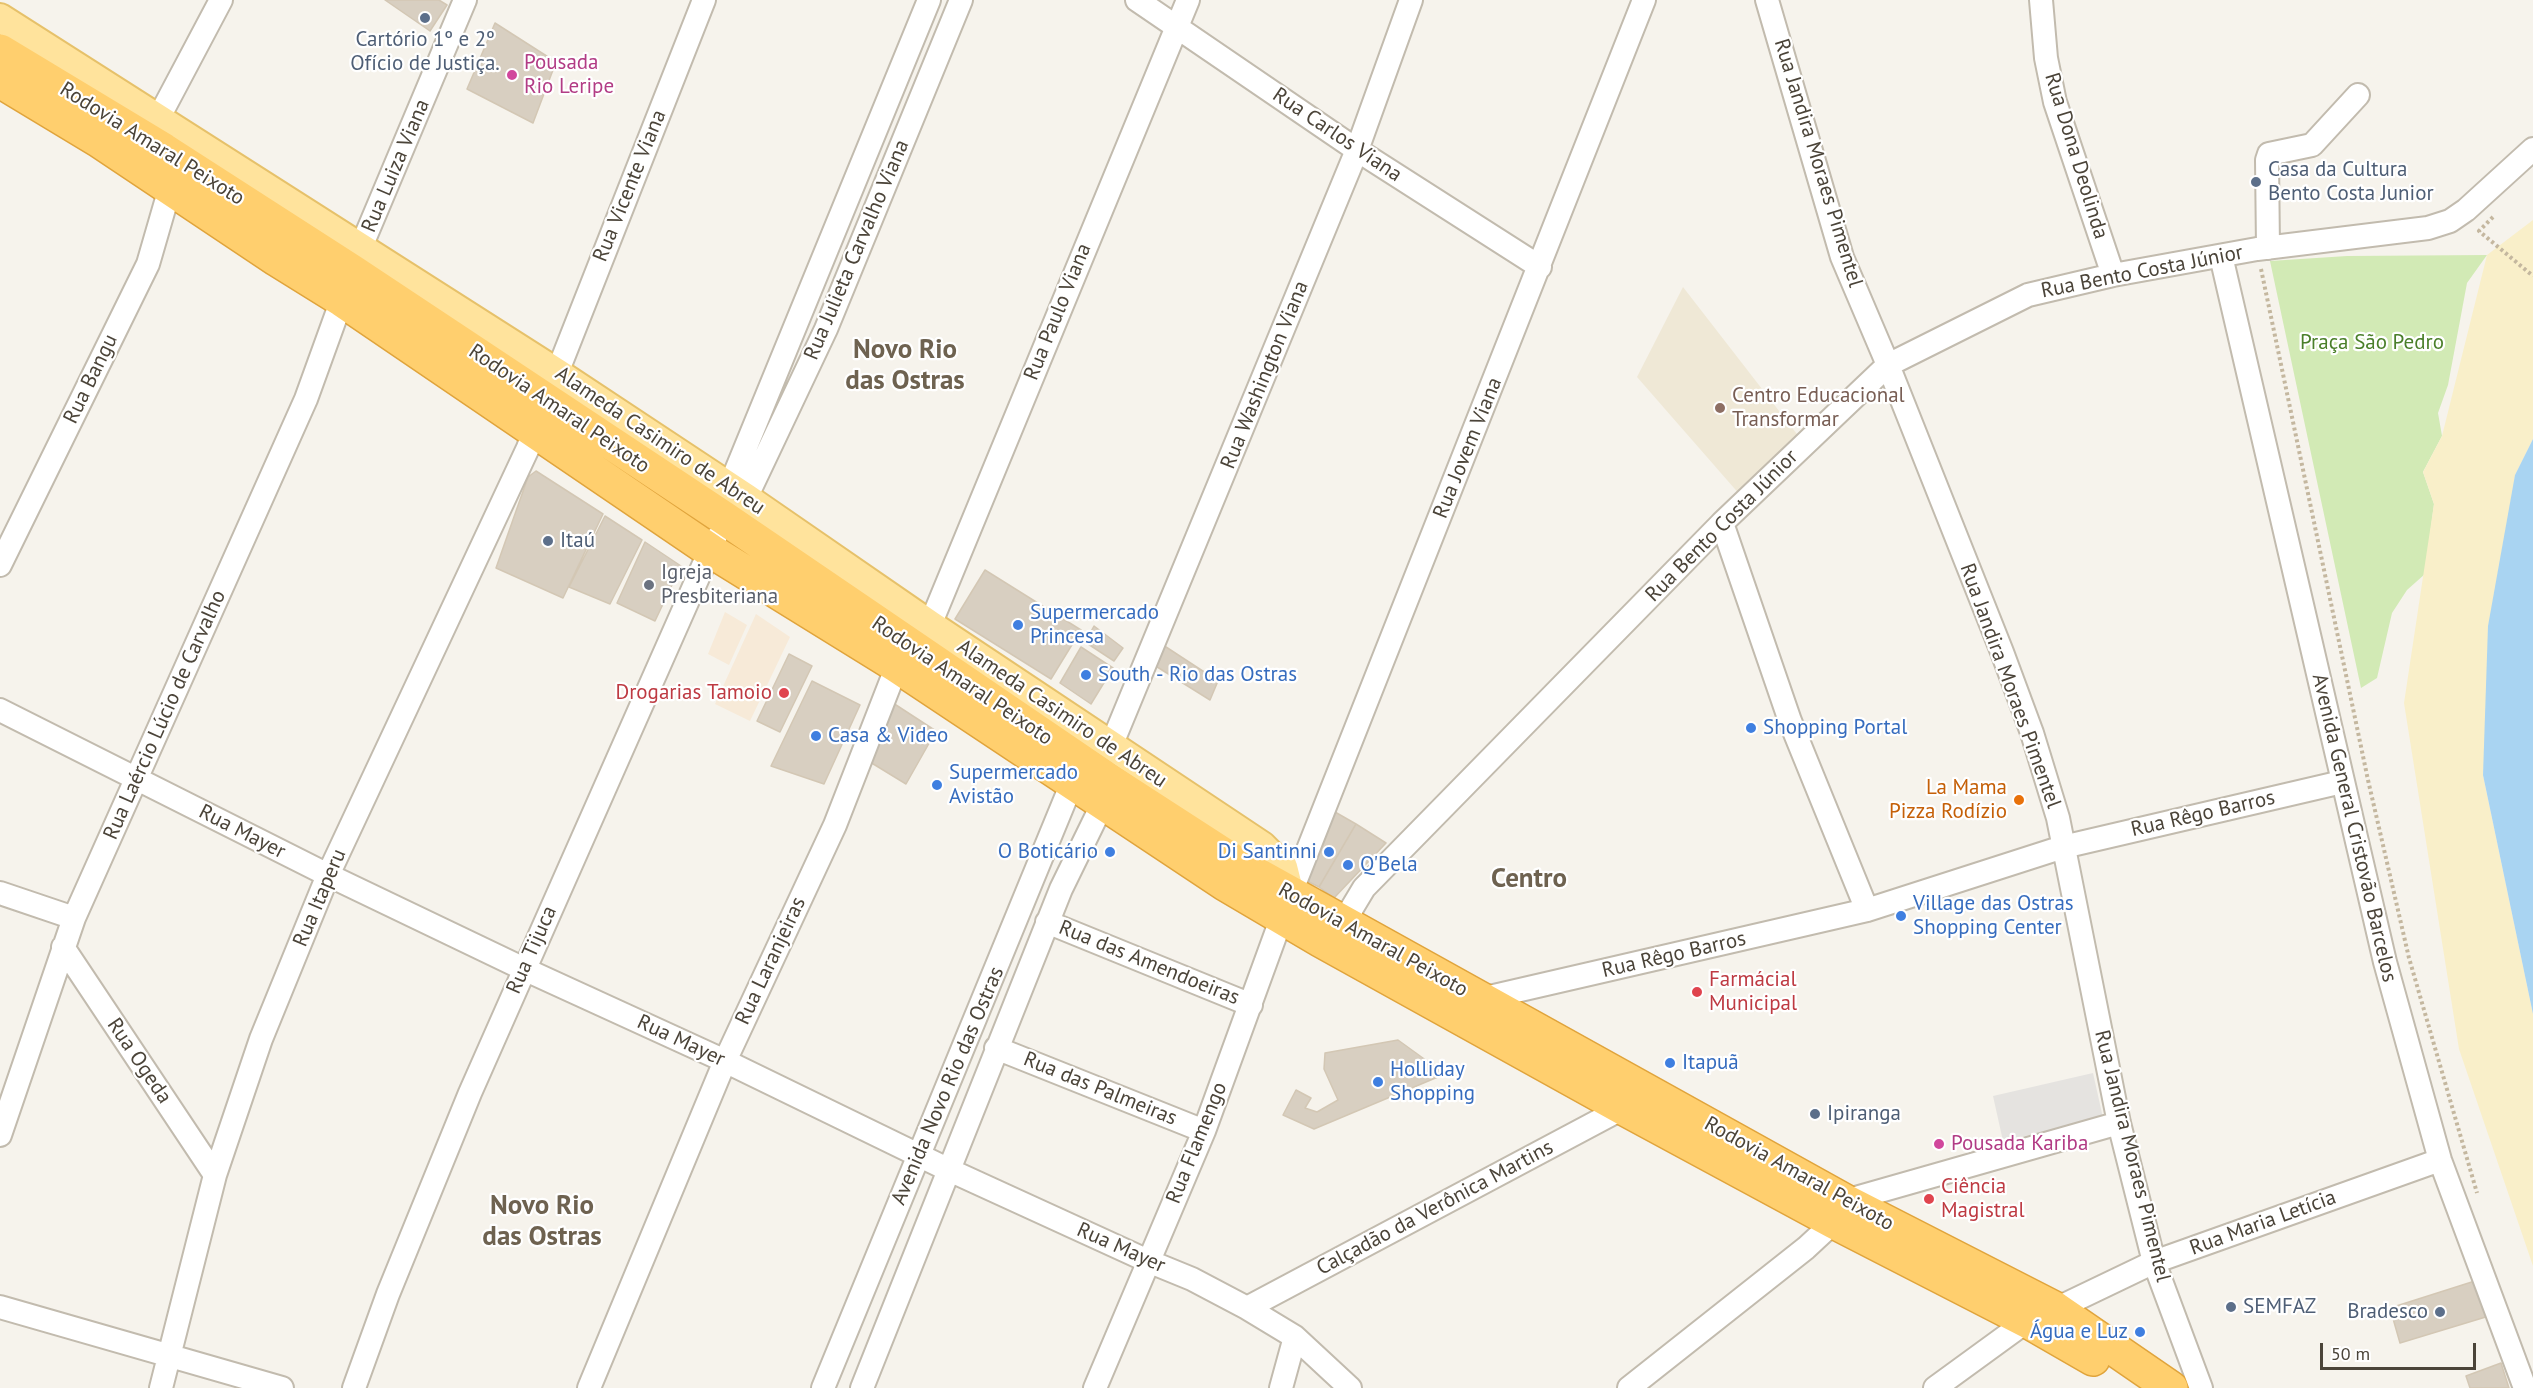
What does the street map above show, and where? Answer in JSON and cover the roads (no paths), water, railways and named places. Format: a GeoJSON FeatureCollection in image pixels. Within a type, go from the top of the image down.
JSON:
{"type":"FeatureCollection","features":[{"type":"Feature","properties":{"kind":"highway","name":"Rodovia Amaral Peixoto"},"geometry":{"type":"LineString","coordinates":[[0,51],[161,134],[352,273],[534,430],[711,551],[897,666],[1225,884],[1286,906],[1344,938],[1623,1108],[1840,1212],[2041,1315],[2171,1388]]}},
{"type":"Feature","properties":{"kind":"highway","name":"Rodovia Amaral Peixoto"},"geometry":{"type":"LineString","coordinates":[[0,81],[59,115],[276,259],[352,273],[733,501],[1104,777],[1240,865],[1286,906]]}},
{"type":"Feature","properties":{"kind":"highway"},"geometry":{"type":"LineString","coordinates":[[161,134],[170,188]]}},
{"type":"Feature","properties":{"kind":"highway","name":"Rodovia Amaral Peixoto"},"geometry":{"type":"LineString","coordinates":[[1344,938],[1481,999],[1840,1212]]}},
{"type":"Feature","properties":{"kind":"highway","name":"Rodovia Amaral Peixoto"},"geometry":{"type":"LineString","coordinates":[[2041,1315],[2081,1351],[2138,1388]]}},
{"type":"Feature","properties":{"kind":"main road"},"geometry":{"type":"LineString","coordinates":[[0,18],[61,55],[161,134]]}},
{"type":"Feature","properties":{"kind":"main road","name":"Alameda Casimiro de Abreu"},"geometry":{"type":"LineString","coordinates":[[352,273],[557,373],[733,501],[930,625],[1262,846],[1282,867],[1286,906]]}},
{"type":"Feature","properties":{"kind":"street"},"geometry":{"type":"LineString","coordinates":[[161,134],[221,0]]}},
{"type":"Feature","properties":{"kind":"street","name":"Rua Luiza Viana"},"geometry":{"type":"LineString","coordinates":[[352,273],[465,0]]}},
{"type":"Feature","properties":{"kind":"street","name":"Rua Vicente Viana"},"geometry":{"type":"LineString","coordinates":[[557,373],[704,0]]}},
{"type":"Feature","properties":{"kind":"street","name":"Rua Julieta Carvalho Viana"},"geometry":{"type":"LineString","coordinates":[[733,501],[929,0]]}},
{"type":"Feature","properties":{"kind":"street","name":"Rua Julieta Carvalho Viana"},"geometry":{"type":"LineString","coordinates":[[733,501],[826,329],[961,0]]}},
{"type":"Feature","properties":{"kind":"street","name":"Rua Carlos Viana"},"geometry":{"type":"LineString","coordinates":[[1137,0],[1357,150],[1540,267]]}},
{"type":"Feature","properties":{"kind":"street","name":"Rua Paulo Viana"},"geometry":{"type":"LineString","coordinates":[[930,625],[1188,0]]}},
{"type":"Feature","properties":{"kind":"street","name":"Rua Washington Viana"},"geometry":{"type":"LineString","coordinates":[[1111,746],[1357,150],[1411,0]]}},
{"type":"Feature","properties":{"kind":"street","name":"Rua Jovem Viana"},"geometry":{"type":"LineString","coordinates":[[1286,906],[1644,0]]}},
{"type":"Feature","properties":{"kind":"street","name":"Rua Jandira Moraes Pimentel"},"geometry":{"type":"LineString","coordinates":[[1767,0],[1842,257],[1888,365],[2032,733],[2048,781],[2119,1123],[2154,1262],[2201,1388]]}},
{"type":"Feature","properties":{"kind":"street","name":"Rua Dona Deolinda"},"geometry":{"type":"LineString","coordinates":[[2041,0],[2046,58],[2055,102],[2113,276]]}},
{"type":"Feature","properties":{"kind":"street"},"geometry":{"type":"LineString","coordinates":[[2262,249],[2269,154],[2312,145],[2358,95]]}},
{"type":"Feature","properties":{"kind":"street","name":"Rua Bento Costa Júnior"},"geometry":{"type":"LineString","coordinates":[[1344,938],[1352,908],[1364,888],[1722,523],[1888,365],[2028,295],[2221,256],[2428,228],[2450,221],[2466,210],[2533,149]]}},
{"type":"Feature","properties":{"kind":"street","name":"Rua Bangu"},"geometry":{"type":"LineString","coordinates":[[0,565],[148,264],[170,188]]}},
{"type":"Feature","properties":{"kind":"street","name":"Avenida General Cristovão Barcelos"},"geometry":{"type":"LineString","coordinates":[[2221,256],[2385,963],[2440,1160],[2525,1388]]}},
{"type":"Feature","properties":{"kind":"street","name":"Rua Laércio Lúcio de Carvalho"},"geometry":{"type":"LineString","coordinates":[[0,1136],[74,918],[138,780],[306,399],[352,273]]}},
{"type":"Feature","properties":{"kind":"street","name":"Rua Itaperu"},"geometry":{"type":"LineString","coordinates":[[161,1388],[215,1175],[261,1040],[328,875],[528,448],[534,430]]}},
{"type":"Feature","properties":{"kind":"street","name":"Rua Tijuca"},"geometry":{"type":"LineString","coordinates":[[354,1388],[388,1294],[524,969],[733,501]]}},
{"type":"Feature","properties":{"kind":"street"},"geometry":{"type":"LineString","coordinates":[[1722,523],[1790,721],[1867,910]]}},
{"type":"Feature","properties":{"kind":"street","name":"Rua Laranjeiras"},"geometry":{"type":"LineString","coordinates":[[590,1388],[725,1061],[835,825],[897,666]]}},
{"type":"Feature","properties":{"kind":"street","name":"Rua Mayer"},"geometry":{"type":"LineString","coordinates":[[0,710],[328,875],[524,969],[725,1061],[947,1169],[1191,1279],[1247,1308],[1295,1337],[1350,1388]]}},
{"type":"Feature","properties":{"kind":"street","name":"Rua Rêgo Barros"},"geometry":{"type":"LineString","coordinates":[[1481,999],[1867,910],[2063,847],[2342,782]]}},
{"type":"Feature","properties":{"kind":"street","name":"Avenida Novo Rio das Ostras"},"geometry":{"type":"LineString","coordinates":[[823,1388],[1072,783]]}},
{"type":"Feature","properties":{"kind":"street","name":"Avenida Novo Rio das Ostras"},"geometry":{"type":"LineString","coordinates":[[862,1388],[1060,889],[1103,803]]}},
{"type":"Feature","properties":{"kind":"street"},"geometry":{"type":"LineString","coordinates":[[0,894],[74,918]]}},
{"type":"Feature","properties":{"kind":"street","name":"Rua Flamengo"},"geometry":{"type":"LineString","coordinates":[[1095,1388],[1204,1131],[1286,906]]}},
{"type":"Feature","properties":{"kind":"street","name":"Rua das Amendoeiras"},"geometry":{"type":"LineString","coordinates":[[1047,922],[1251,1005]]}},
{"type":"Feature","properties":{"kind":"street","name":"Rua Ogeda"},"geometry":{"type":"LineString","coordinates":[[63,947],[215,1175]]}},
{"type":"Feature","properties":{"kind":"street","name":"Rua das Palmeiras"},"geometry":{"type":"LineString","coordinates":[[996,1048],[1204,1131]]}},
{"type":"Feature","properties":{"kind":"street","name":"Calçadão da Verônica Martins"},"geometry":{"type":"LineString","coordinates":[[1247,1308],[1623,1108]]}},
{"type":"Feature","properties":{"kind":"street"},"geometry":{"type":"LineString","coordinates":[[1629,1388],[1777,1273],[1840,1212],[2119,1123]]}},
{"type":"Feature","properties":{"kind":"street","name":"Rua Maria Letícia"},"geometry":{"type":"LineString","coordinates":[[1935,1388],[2041,1315],[2154,1262],[2440,1160]]}},
{"type":"Feature","properties":{"kind":"street"},"geometry":{"type":"LineString","coordinates":[[0,1307],[171,1354],[282,1388]]}},
{"type":"Feature","properties":{"kind":"street"},"geometry":{"type":"LineString","coordinates":[[1281,1388],[1295,1337]]}},
{"type":"Feature","properties":{"kind":"water"},"geometry":{"type":"Polygon","coordinates":[[[2533,439],[2533,1014],[2483,775],[2488,626],[2515,475],[2533,439]]]}},
{"type":"Feature","properties":{"kind":"place","name":"Cartório 1º e 2º Ofício de Justiça."},"geometry":{"type":"Point","coordinates":[425,18]}},
{"type":"Feature","properties":{"kind":"place","name":"Pousada Rio Leripe"},"geometry":{"type":"Point","coordinates":[512,75]}},
{"type":"Feature","properties":{"kind":"place","name":"Casa da Cultura Bento Costa Junior"},"geometry":{"type":"Point","coordinates":[2256,182]}},
{"type":"Feature","properties":{"kind":"place","name":"Centro Educacional Transformar"},"geometry":{"type":"Point","coordinates":[1720,408]}},
{"type":"Feature","properties":{"kind":"place","name":"Itaú"},"geometry":{"type":"Point","coordinates":[548,541]}},
{"type":"Feature","properties":{"kind":"place","name":"Igreja Presbiteriana"},"geometry":{"type":"Point","coordinates":[649,585]}},
{"type":"Feature","properties":{"kind":"place","name":"Supermercado Princesa"},"geometry":{"type":"Point","coordinates":[1018,625]}},
{"type":"Feature","properties":{"kind":"place","name":"South - Rio das Ostras"},"geometry":{"type":"Point","coordinates":[1086,675]}},
{"type":"Feature","properties":{"kind":"place","name":"Drogarias Tamoio"},"geometry":{"type":"Point","coordinates":[784,693]}},
{"type":"Feature","properties":{"kind":"place","name":"Shopping Portal"},"geometry":{"type":"Point","coordinates":[1751,728]}},
{"type":"Feature","properties":{"kind":"place","name":"Casa & Video"},"geometry":{"type":"Point","coordinates":[816,736]}},
{"type":"Feature","properties":{"kind":"place","name":"Supermercado Avistão"},"geometry":{"type":"Point","coordinates":[937,785]}},
{"type":"Feature","properties":{"kind":"place","name":"La Mama Pizza Rodízio"},"geometry":{"type":"Point","coordinates":[2019,800]}},
{"type":"Feature","properties":{"kind":"place","name":"O Boticário"},"geometry":{"type":"Point","coordinates":[1110,852]}},
{"type":"Feature","properties":{"kind":"place","name":"Di Santinni"},"geometry":{"type":"Point","coordinates":[1329,852]}},
{"type":"Feature","properties":{"kind":"place","name":"Q'Bela"},"geometry":{"type":"Point","coordinates":[1348,865]}},
{"type":"Feature","properties":{"kind":"place","name":"Village das Ostras Shopping Center"},"geometry":{"type":"Point","coordinates":[1901,916]}},
{"type":"Feature","properties":{"kind":"place","name":"Farmácial Municipal"},"geometry":{"type":"Point","coordinates":[1697,992]}},
{"type":"Feature","properties":{"kind":"place","name":"Itapuã"},"geometry":{"type":"Point","coordinates":[1670,1063]}},
{"type":"Feature","properties":{"kind":"place","name":"Holliday Shopping"},"geometry":{"type":"Point","coordinates":[1378,1082]}},
{"type":"Feature","properties":{"kind":"place","name":"Ipiranga"},"geometry":{"type":"Point","coordinates":[1815,1114]}},
{"type":"Feature","properties":{"kind":"place","name":"Pousada Kariba"},"geometry":{"type":"Point","coordinates":[1939,1144]}},
{"type":"Feature","properties":{"kind":"place","name":"Ciência Magistral"},"geometry":{"type":"Point","coordinates":[1929,1199]}},
{"type":"Feature","properties":{"kind":"place","name":"SEMFAZ"},"geometry":{"type":"Point","coordinates":[2231,1307]}},
{"type":"Feature","properties":{"kind":"place","name":"Bradesco"},"geometry":{"type":"Point","coordinates":[2440,1312]}},
{"type":"Feature","properties":{"kind":"place","name":"Água e Luz"},"geometry":{"type":"Point","coordinates":[2140,1332]}},
{"type":"Feature","properties":{"kind":"district","name":"Novo Rio das Ostras"},"geometry":{"type":"Point","coordinates":[905,366]}},
{"type":"Feature","properties":{"kind":"district","name":"Centro"},"geometry":{"type":"Point","coordinates":[1529,879]}},
{"type":"Feature","properties":{"kind":"district","name":"Novo Rio das Ostras"},"geometry":{"type":"Point","coordinates":[542,1222]}},
{"type":"Feature","properties":{"kind":"park label","name":"Praça São Pedro"},"geometry":{"type":"Point","coordinates":[2372,343]}}]}
